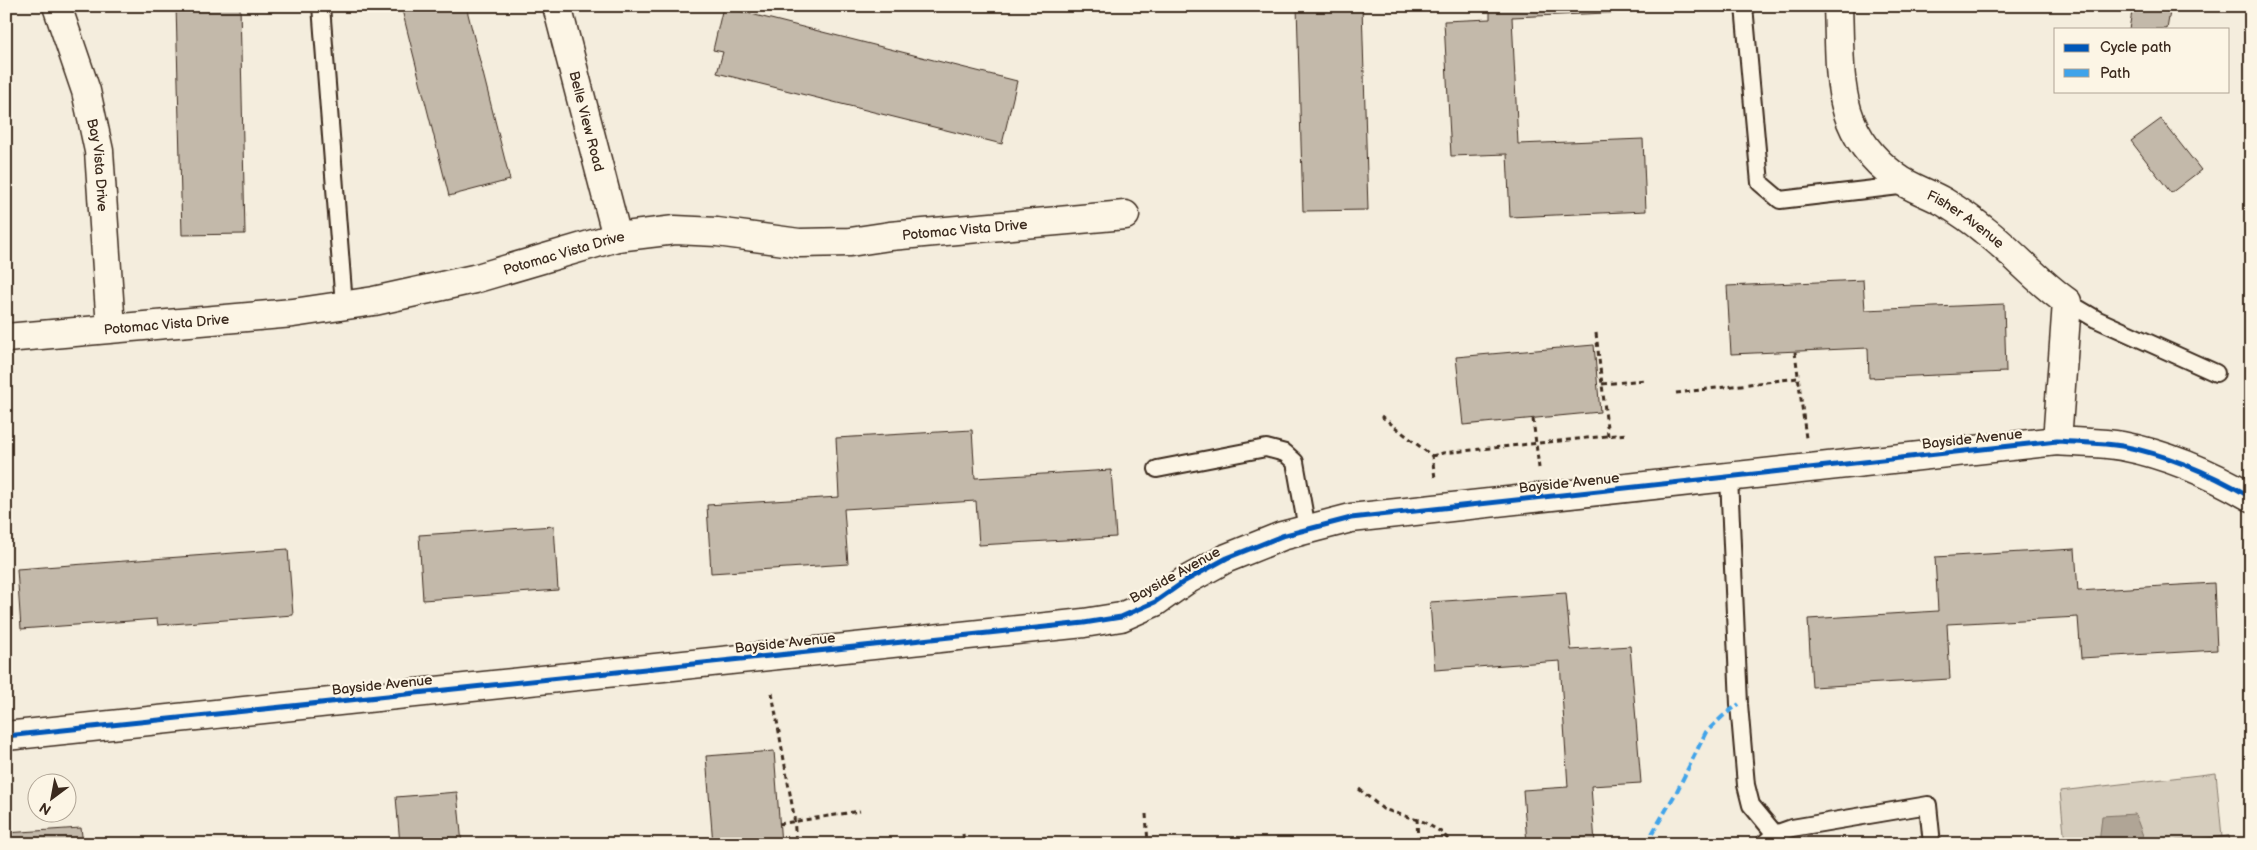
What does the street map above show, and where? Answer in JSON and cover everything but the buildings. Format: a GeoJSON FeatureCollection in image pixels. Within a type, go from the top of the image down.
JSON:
{"type":"FeatureCollection","features":[{"type":"Feature","properties":{"kind":"street","name":"Bay Vista Drive"},"geometry":{"type":"LineString","coordinates":[[57,6],[86,91],[99,151],[111,328]]}},
{"type":"Feature","properties":{"kind":"street","name":"Belle View Road"},"geometry":{"type":"LineString","coordinates":[[557,6],[617,237]]}},
{"type":"Feature","properties":{"kind":"street","name":"Fisher Avenue"},"geometry":{"type":"LineString","coordinates":[[1838,6],[1842,96],[1852,126],[1869,153],[1897,178],[1944,202],[1985,230],[2048,289],[2067,302]]}},
{"type":"Feature","properties":{"kind":"street","name":"Potomac Vista Drive"},"geometry":{"type":"LineString","coordinates":[[6,338],[293,313],[344,305],[474,279],[617,237],[675,230],[717,232],[799,243],[850,242],[890,236],[1125,215]]}},
{"type":"Feature","properties":{"kind":"street"},"geometry":{"type":"LineString","coordinates":[[2057,441],[2067,302]]}},
{"type":"Feature","properties":{"kind":"street","name":"Bayside Avenue"},"geometry":{"type":"LineString","coordinates":[[6,736],[1084,623],[1121,616],[1155,602],[1185,581],[1227,558],[1282,536],[1351,518],[2057,441],[2121,446],[2170,458],[2217,477],[2251,496]]}},
{"type":"Feature","properties":{"kind":"lane"},"geometry":{"type":"LineString","coordinates":[[321,6],[344,305]]}},
{"type":"Feature","properties":{"kind":"lane"},"geometry":{"type":"LineString","coordinates":[[1744,6],[1760,183],[1780,200],[1910,184]]}},
{"type":"Feature","properties":{"kind":"lane"},"geometry":{"type":"LineString","coordinates":[[2067,302],[2096,319],[2216,372]]}},
{"type":"Feature","properties":{"kind":"lane"},"geometry":{"type":"LineString","coordinates":[[1157,469],[1266,448],[1285,453],[1295,462],[1307,529]]}},
{"type":"Feature","properties":{"kind":"lane"},"geometry":{"type":"LineString","coordinates":[[1729,477],[1744,776],[1751,806],[1769,839],[1792,828],[1928,806],[1932,844]]}},
{"type":"Feature","properties":{"kind":"path"},"geometry":{"type":"LineString","coordinates":[[1596,333],[1608,436]]}},
{"type":"Feature","properties":{"kind":"path"},"geometry":{"type":"LineString","coordinates":[[1795,352],[1810,469]]}},
{"type":"Feature","properties":{"kind":"path"},"geometry":{"type":"LineString","coordinates":[[1676,393],[1798,378]]}},
{"type":"Feature","properties":{"kind":"path"},"geometry":{"type":"LineString","coordinates":[[1602,384],[1646,380]]}},
{"type":"Feature","properties":{"kind":"path"},"geometry":{"type":"LineString","coordinates":[[1381,416],[1432,456],[1438,509]]}},
{"type":"Feature","properties":{"kind":"path"},"geometry":{"type":"LineString","coordinates":[[1533,419],[1542,498]]}},
{"type":"Feature","properties":{"kind":"path"},"geometry":{"type":"LineString","coordinates":[[1432,456],[1443,453],[1626,434]]}},
{"type":"Feature","properties":{"kind":"path"},"geometry":{"type":"LineString","coordinates":[[772,693],[795,821],[796,844]]}},
{"type":"Feature","properties":{"kind":"path"},"geometry":{"type":"LineString","coordinates":[[1359,788],[1383,809],[1417,818],[1434,827],[1453,844]]}},
{"type":"Feature","properties":{"kind":"path"},"geometry":{"type":"LineString","coordinates":[[779,824],[860,811]]}},
{"type":"Feature","properties":{"kind":"path"},"geometry":{"type":"LineString","coordinates":[[1146,814],[1148,844]]}},
{"type":"Feature","properties":{"kind":"path"},"geometry":{"type":"LineString","coordinates":[[1417,818],[1418,844]]}},
{"type":"Feature","properties":{"kind":"path"},"geometry":{"type":"LineString","coordinates":[[963,834],[964,844]]}},
{"type":"Feature","properties":{"kind":"path"},"geometry":{"type":"LineString","coordinates":[[864,844],[870,838],[868,844]]}},
{"type":"Feature","properties":{"kind":"shaded area"},"geometry":{"type":"Polygon","coordinates":[[[2216,773],[2222,837],[2176,841],[2176,844],[2065,844],[2060,791],[2216,773]]]}},
{"type":"Feature","properties":{"kind":"shaded area"},"geometry":{"type":"Polygon","coordinates":[[[2135,814],[2146,844],[2099,844],[2102,816],[2135,814]]]}},
{"type":"Feature","properties":{"kind":"marked path"},"geometry":{"type":"LineString","coordinates":[[1646,844],[1677,791],[1706,732],[1739,704]]}},
{"type":"Feature","properties":{"kind":"cycle path"},"geometry":{"type":"LineString","coordinates":[[6,736],[1084,623],[1121,617],[1155,602],[1185,581],[1227,558],[1282,536],[1351,518],[2057,441],[2114,445],[2156,454],[2205,473],[2251,497]]}}]}
